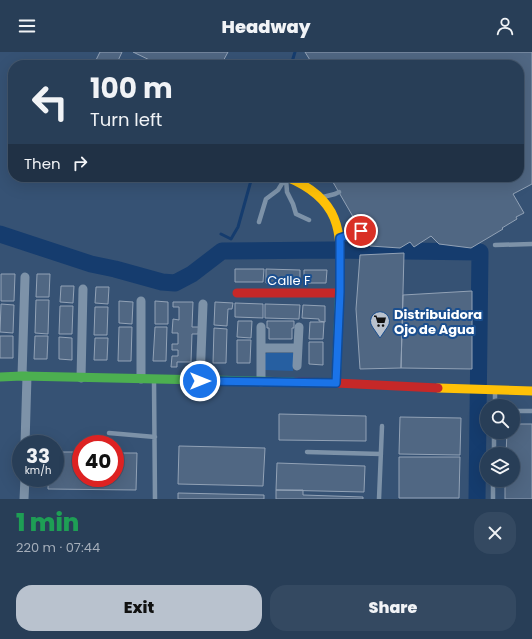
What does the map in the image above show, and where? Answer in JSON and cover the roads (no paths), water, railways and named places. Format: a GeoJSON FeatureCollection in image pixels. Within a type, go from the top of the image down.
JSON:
{"type":"FeatureCollection","features":[{"type":"Feature","properties":{"kind":"street"},"geometry":{"type":"LineString","coordinates":[[301,182],[312,188],[329,208],[337,224],[340,241],[341,258],[336,383]]}},
{"type":"Feature","properties":{"kind":"street"},"geometry":{"type":"LineString","coordinates":[[25,277],[26,435]]}},
{"type":"Feature","properties":{"kind":"street"},"geometry":{"type":"LineString","coordinates":[[81,378],[84,289]]}},
{"type":"Feature","properties":{"kind":"street","name":"Calle F"},"geometry":{"type":"LineString","coordinates":[[237,293],[340,292]]}},
{"type":"Feature","properties":{"kind":"street"},"geometry":{"type":"LineString","coordinates":[[141,301],[141,379]]}},
{"type":"Feature","properties":{"kind":"street"},"geometry":{"type":"LineString","coordinates":[[200,381],[203,304]]}},
{"type":"Feature","properties":{"kind":"street"},"geometry":{"type":"LineString","coordinates":[[261,327],[261,382]]}},
{"type":"Feature","properties":{"kind":"street"},"geometry":{"type":"LineString","coordinates":[[297,366],[299,327]]}},
{"type":"Feature","properties":{"kind":"street"},"geometry":{"type":"LineString","coordinates":[[261,348],[298,348]]}},
{"type":"Feature","properties":{"kind":"street"},"geometry":{"type":"LineString","coordinates":[[0,377],[25,376],[336,383],[471,390],[532,391]]}},
{"type":"Feature","properties":{"kind":"street"},"geometry":{"type":"LineString","coordinates":[[24,499],[25,487]]}},
{"type":"Feature","properties":{"kind":"lane"},"geometry":{"type":"LineString","coordinates":[[259,222],[266,199],[278,190],[284,182]]}},
{"type":"Feature","properties":{"kind":"lane"},"geometry":{"type":"LineString","coordinates":[[287,182],[287,192],[296,214],[309,220]]}},
{"type":"Feature","properties":{"kind":"lane"},"geometry":{"type":"LineString","coordinates":[[321,197],[337,193],[329,208]]}},
{"type":"Feature","properties":{"kind":"lane"},"geometry":{"type":"LineString","coordinates":[[340,241],[361,231]]}},
{"type":"Feature","properties":{"kind":"lane"},"geometry":{"type":"LineString","coordinates":[[495,245],[532,244]]}},
{"type":"Feature","properties":{"kind":"lane"},"geometry":{"type":"LineString","coordinates":[[154,380],[155,499]]}},
{"type":"Feature","properties":{"kind":"lane"},"geometry":{"type":"LineString","coordinates":[[491,390],[493,399]]}},
{"type":"Feature","properties":{"kind":"lane"},"geometry":{"type":"LineString","coordinates":[[520,411],[532,411]]}},
{"type":"Feature","properties":{"kind":"lane"},"geometry":{"type":"LineString","coordinates":[[379,499],[382,426]]}},
{"type":"Feature","properties":{"kind":"lane"},"geometry":{"type":"LineString","coordinates":[[109,433],[155,437]]}},
{"type":"Feature","properties":{"kind":"lane"},"geometry":{"type":"LineString","coordinates":[[307,452],[381,454]]}},
{"type":"Feature","properties":{"kind":"lane"},"geometry":{"type":"LineString","coordinates":[[493,499],[494,487]]}},
{"type":"Feature","properties":{"kind":"waterway"},"geometry":{"type":"LineString","coordinates":[[293,60],[295,52]]}},
{"type":"Feature","properties":{"kind":"waterway"},"geometry":{"type":"LineString","coordinates":[[221,234],[231,239],[238,227],[251,182]]}},
{"type":"Feature","properties":{"kind":"waterway"},"geometry":{"type":"LineString","coordinates":[[0,234],[91,264],[162,282],[175,283],[192,274],[222,251],[331,250],[480,252],[477,499]]}},
{"type":"Feature","properties":{"kind":"place","name":"Distribuidora Ojo de Agua"},"geometry":{"type":"Point","coordinates":[380,338]}}]}
